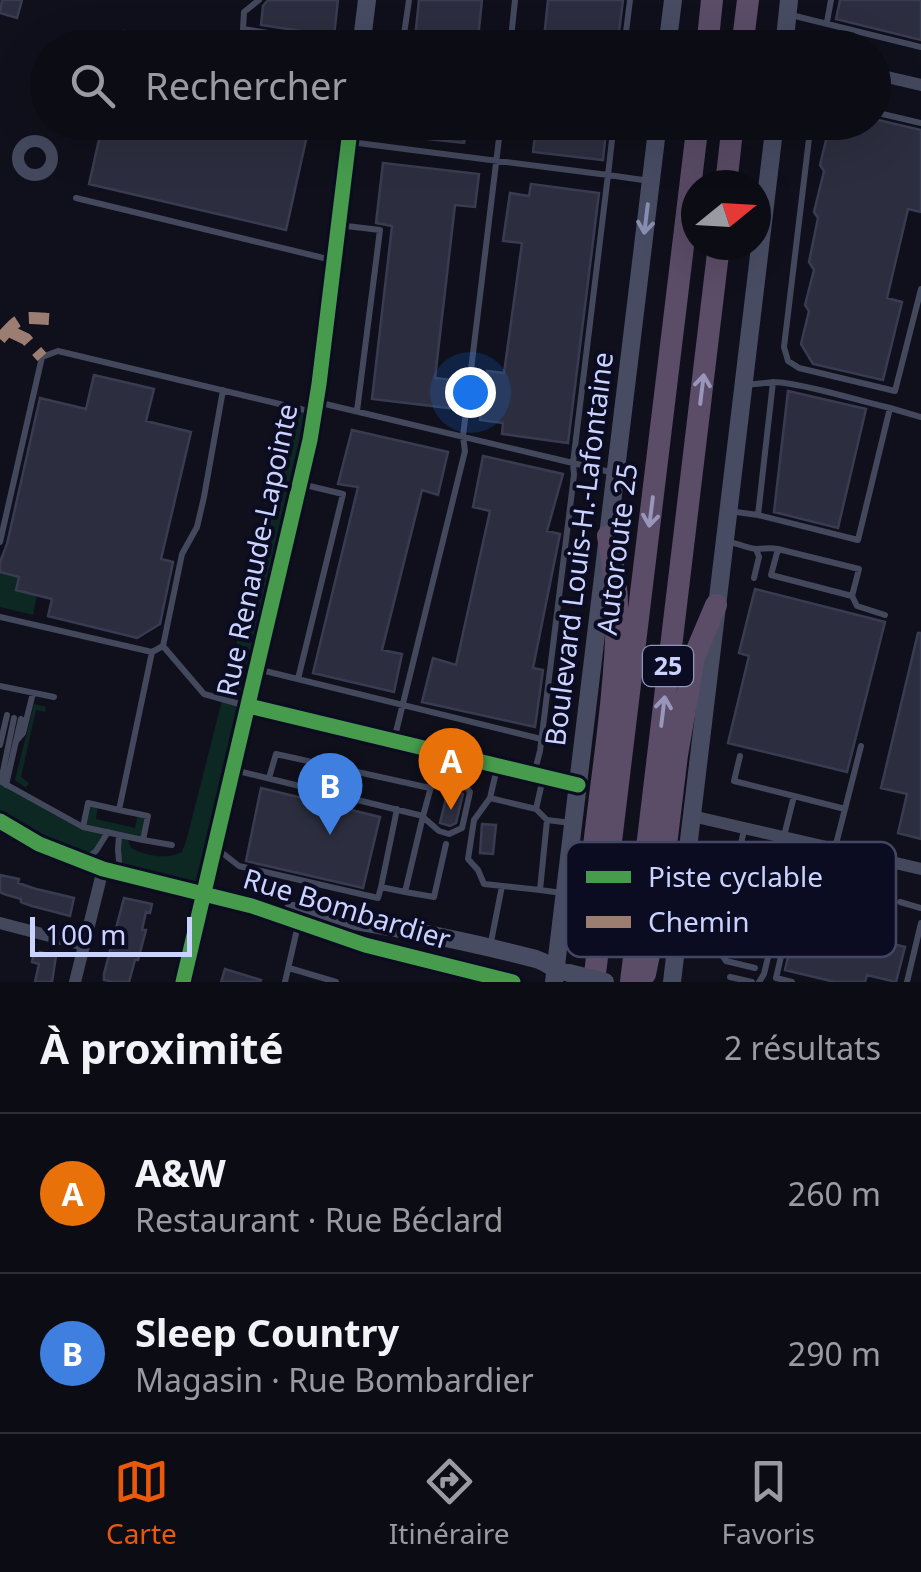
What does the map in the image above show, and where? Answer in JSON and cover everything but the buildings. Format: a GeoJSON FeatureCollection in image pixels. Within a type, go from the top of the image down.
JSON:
{"type":"FeatureCollection","features":[{"type":"Feature","properties":{"kind":"highway"},"geometry":{"type":"LineString","coordinates":[[691,30],[712,0]]}},
{"type":"Feature","properties":{"kind":"highway"},"geometry":{"type":"LineString","coordinates":[[746,30],[748,0]]}},
{"type":"Feature","properties":{"kind":"highway","name":"Autoroute 25"},"geometry":{"type":"LineString","coordinates":[[611,842],[696,140]]}},
{"type":"Feature","properties":{"kind":"highway"},"geometry":{"type":"LineString","coordinates":[[728,170],[731,140]]}},
{"type":"Feature","properties":{"kind":"highway","name":"25"},"geometry":{"type":"LineString","coordinates":[[647,842],[717,260]]}},
{"type":"Feature","properties":{"kind":"highway"},"geometry":{"type":"LineString","coordinates":[[595,842],[618,608],[608,536]]}},
{"type":"Feature","properties":{"kind":"highway"},"geometry":{"type":"LineString","coordinates":[[666,842],[694,656],[716,605]]}},
{"type":"Feature","properties":{"kind":"highway","name":"Autoroute 25"},"geometry":{"type":"LineString","coordinates":[[594,982],[597,957]]}},
{"type":"Feature","properties":{"kind":"highway","name":"25"},"geometry":{"type":"LineString","coordinates":[[630,982],[633,957]]}},
{"type":"Feature","properties":{"kind":"highway"},"geometry":{"type":"LineString","coordinates":[[643,982],[648,957]]}},
{"type":"Feature","properties":{"kind":"main road"},"geometry":{"type":"LineString","coordinates":[[364,30],[368,0]]}},
{"type":"Feature","properties":{"kind":"main road"},"geometry":{"type":"LineString","coordinates":[[672,0],[679,30]]}},
{"type":"Feature","properties":{"kind":"main road","name":"Boulevard Louis-H.-Lafontaine"},"geometry":{"type":"LineString","coordinates":[[572,842],[656,140]]}},
{"type":"Feature","properties":{"kind":"main road"},"geometry":{"type":"LineString","coordinates":[[689,842],[773,140]]}},
{"type":"Feature","properties":{"kind":"main road","name":"Rue Renaude-Lapointe"},"geometry":{"type":"LineString","coordinates":[[203,893],[301,484],[315,407],[349,142]]}},
{"type":"Feature","properties":{"kind":"main road","name":"Rue Bombardier"},"geometry":{"type":"LineString","coordinates":[[0,821],[39,844],[83,862],[252,906],[365,945],[514,982]]}},
{"type":"Feature","properties":{"kind":"main road","name":"Boulevard Louis-H.-Lafontaine"},"geometry":{"type":"LineString","coordinates":[[566,894],[566,977]]}},
{"type":"Feature","properties":{"kind":"main road","name":"Rue Bombardier"},"geometry":{"type":"LineString","coordinates":[[252,906],[351,920],[490,948],[542,961],[566,977],[605,982]]}},
{"type":"Feature","properties":{"kind":"main road"},"geometry":{"type":"LineString","coordinates":[[672,982],[675,957]]}},
{"type":"Feature","properties":{"kind":"street"},"geometry":{"type":"LineString","coordinates":[[891,78],[921,86]]}},
{"type":"Feature","properties":{"kind":"street"},"geometry":{"type":"LineString","coordinates":[[0,151],[18,155]]}},
{"type":"Feature","properties":{"kind":"street"},"geometry":{"type":"LineString","coordinates":[[249,706],[578,785]]}},
{"type":"Feature","properties":{"kind":"street"},"geometry":{"type":"LineString","coordinates":[[692,816],[808,842]]}},
{"type":"Feature","properties":{"kind":"street"},"geometry":{"type":"LineString","coordinates":[[896,863],[921,869]]}},
{"type":"Feature","properties":{"kind":"street"},"geometry":{"type":"LineString","coordinates":[[76,982],[84,944],[112,871]]}},
{"type":"Feature","properties":{"kind":"street","name":"Rue Renaude-Lapointe"},"geometry":{"type":"LineString","coordinates":[[182,982],[203,893]]}},
{"type":"Feature","properties":{"kind":"street"},"geometry":{"type":"LineString","coordinates":[[0,923],[84,944]]}},
{"type":"Feature","properties":{"kind":"lane"},"geometry":{"type":"LineString","coordinates":[[255,30],[243,28],[244,12],[259,0]]}},
{"type":"Feature","properties":{"kind":"lane"},"geometry":{"type":"LineString","coordinates":[[404,30],[408,0]]}},
{"type":"Feature","properties":{"kind":"lane"},"geometry":{"type":"LineString","coordinates":[[512,30],[515,0]]}},
{"type":"Feature","properties":{"kind":"lane"},"geometry":{"type":"LineString","coordinates":[[626,30],[630,0]]}},
{"type":"Feature","properties":{"kind":"lane"},"geometry":{"type":"LineString","coordinates":[[827,22],[831,0]]}},
{"type":"Feature","properties":{"kind":"lane"},"geometry":{"type":"LineString","coordinates":[[788,7],[857,30]]}},
{"type":"Feature","properties":{"kind":"lane"},"geometry":{"type":"LineString","coordinates":[[891,39],[921,47]]}},
{"type":"Feature","properties":{"kind":"lane"},"geometry":{"type":"LineString","coordinates":[[891,116],[921,123]]}},
{"type":"Feature","properties":{"kind":"lane"},"geometry":{"type":"LineString","coordinates":[[394,742],[465,452],[463,436],[499,140]]}},
{"type":"Feature","properties":{"kind":"lane"},"geometry":{"type":"LineString","coordinates":[[536,808],[612,140]]}},
{"type":"Feature","properties":{"kind":"lane"},"geometry":{"type":"LineString","coordinates":[[809,140],[784,347],[788,361],[798,368],[896,391],[921,289]]}},
{"type":"Feature","properties":{"kind":"lane"},"geometry":{"type":"LineString","coordinates":[[349,142],[651,181]]}},
{"type":"Feature","properties":{"kind":"lane"},"geometry":{"type":"LineString","coordinates":[[76,198],[334,260]]}},
{"type":"Feature","properties":{"kind":"lane"},"geometry":{"type":"LineString","coordinates":[[338,225],[380,230],[357,410]]}},
{"type":"Feature","properties":{"kind":"lane"},"geometry":{"type":"LineString","coordinates":[[0,542],[42,357],[58,351],[223,390],[315,407],[357,410],[616,473]]}},
{"type":"Feature","properties":{"kind":"lane"},"geometry":{"type":"LineString","coordinates":[[758,515],[774,382]]}},
{"type":"Feature","properties":{"kind":"lane"},"geometry":{"type":"LineString","coordinates":[[743,384],[786,383],[921,417]]}},
{"type":"Feature","properties":{"kind":"lane"},"geometry":{"type":"LineString","coordinates":[[0,617],[152,652],[163,646],[182,554],[196,527],[204,497],[223,390]]}},
{"type":"Feature","properties":{"kind":"lane"},"geometry":{"type":"LineString","coordinates":[[728,511],[858,540],[890,408]]}},
{"type":"Feature","properties":{"kind":"lane"},"geometry":{"type":"LineString","coordinates":[[298,678],[343,494],[301,484]]}},
{"type":"Feature","properties":{"kind":"lane"},"geometry":{"type":"LineString","coordinates":[[724,542],[756,549],[768,546],[859,568],[852,596],[857,606],[885,614]]}},
{"type":"Feature","properties":{"kind":"lane"},"geometry":{"type":"LineString","coordinates":[[754,578],[759,557],[756,549]]}},
{"type":"Feature","properties":{"kind":"lane"},"geometry":{"type":"LineString","coordinates":[[778,549],[771,575],[852,596]]}},
{"type":"Feature","properties":{"kind":"lane"},"geometry":{"type":"LineString","coordinates":[[163,646],[204,694],[249,706]]}},
{"type":"Feature","properties":{"kind":"lane"},"geometry":{"type":"LineString","coordinates":[[119,810],[152,652]]}},
{"type":"Feature","properties":{"kind":"lane"},"geometry":{"type":"LineString","coordinates":[[258,669],[541,739]]}},
{"type":"Feature","properties":{"kind":"lane"},"geometry":{"type":"LineString","coordinates":[[16,689],[54,697]]}},
{"type":"Feature","properties":{"kind":"lane"},"geometry":{"type":"LineString","coordinates":[[16,689],[14,701],[16,689]]}},
{"type":"Feature","properties":{"kind":"lane"},"geometry":{"type":"LineString","coordinates":[[2,782],[16,741],[23,733],[16,689]]}},
{"type":"Feature","properties":{"kind":"lane"},"geometry":{"type":"LineString","coordinates":[[14,717],[16,741]]}},
{"type":"Feature","properties":{"kind":"lane"},"geometry":{"type":"LineString","coordinates":[[0,745],[14,717]]}},
{"type":"Feature","properties":{"kind":"lane"},"geometry":{"type":"LineString","coordinates":[[2,782],[14,717]]}},
{"type":"Feature","properties":{"kind":"lane"},"geometry":{"type":"LineString","coordinates":[[837,842],[861,746]]}},
{"type":"Feature","properties":{"kind":"lane"},"geometry":{"type":"LineString","coordinates":[[405,892],[440,753]]}},
{"type":"Feature","properties":{"kind":"lane"},"geometry":{"type":"LineString","coordinates":[[270,778],[276,754],[430,788]]}},
{"type":"Feature","properties":{"kind":"lane"},"geometry":{"type":"LineString","coordinates":[[740,756],[734,782],[845,809]]}},
{"type":"Feature","properties":{"kind":"lane"},"geometry":{"type":"LineString","coordinates":[[497,766],[490,798],[474,820],[468,859],[484,884],[566,894]]}},
{"type":"Feature","properties":{"kind":"lane"},"geometry":{"type":"LineString","coordinates":[[233,770],[422,816],[439,831],[449,834],[462,828],[470,792],[465,786],[434,776]]}},
{"type":"Feature","properties":{"kind":"lane"},"geometry":{"type":"LineString","coordinates":[[2,782],[83,827],[172,845]]}},
{"type":"Feature","properties":{"kind":"lane"},"geometry":{"type":"LineString","coordinates":[[794,796],[795,842]]}},
{"type":"Feature","properties":{"kind":"lane"},"geometry":{"type":"LineString","coordinates":[[490,798],[536,808],[548,820],[574,824]]}},
{"type":"Feature","properties":{"kind":"lane"},"geometry":{"type":"LineString","coordinates":[[83,827],[88,803],[148,816],[143,840]]}},
{"type":"Feature","properties":{"kind":"lane"},"geometry":{"type":"LineString","coordinates":[[215,848],[239,866],[378,898],[397,809]]}},
{"type":"Feature","properties":{"kind":"lane"},"geometry":{"type":"LineString","coordinates":[[540,890],[548,820]]}},
{"type":"Feature","properties":{"kind":"lane"},"geometry":{"type":"LineString","coordinates":[[742,842],[744,826]]}},
{"type":"Feature","properties":{"kind":"lane"},"geometry":{"type":"LineString","coordinates":[[83,862],[108,832]]}},
{"type":"Feature","properties":{"kind":"lane"},"geometry":{"type":"LineString","coordinates":[[112,871],[119,835]]}},
{"type":"Feature","properties":{"kind":"lane"},"geometry":{"type":"LineString","coordinates":[[381,887],[434,898],[446,844]]}},
{"type":"Feature","properties":{"kind":"lane"},"geometry":{"type":"LineString","coordinates":[[490,948],[502,886]]}},
{"type":"Feature","properties":{"kind":"lane"},"geometry":{"type":"LineString","coordinates":[[900,902],[921,908]]}},
{"type":"Feature","properties":{"kind":"lane"},"geometry":{"type":"LineString","coordinates":[[286,982],[299,922]]}},
{"type":"Feature","properties":{"kind":"lane"},"geometry":{"type":"LineString","coordinates":[[908,982],[921,923]]}},
{"type":"Feature","properties":{"kind":"lane"},"geometry":{"type":"LineString","coordinates":[[723,957],[726,962],[755,968]]}},
{"type":"Feature","properties":{"kind":"lane"},"geometry":{"type":"LineString","coordinates":[[733,963],[729,979],[756,982],[764,978],[769,957]]}},
{"type":"Feature","properties":{"kind":"lane"},"geometry":{"type":"LineString","coordinates":[[779,957],[776,978],[792,982]]}},
{"type":"Feature","properties":{"kind":"lane"},"geometry":{"type":"LineString","coordinates":[[288,968],[336,982]]}},
{"type":"Feature","properties":{"kind":"green space"},"geometry":{"type":"Polygon","coordinates":[[[296,409],[314,412],[203,893],[120,874],[119,835],[107,832],[96,851],[83,862],[0,821],[0,781],[82,826],[88,803],[98,805],[96,819],[135,828],[138,814],[148,816],[143,840],[127,837],[131,848],[156,856],[182,852],[296,409]]]}},
{"type":"Feature","properties":{"kind":"green space"},"geometry":{"type":"Polygon","coordinates":[[[0,572],[19,577],[17,590],[37,595],[33,615],[0,607],[0,572]]]}},
{"type":"Feature","properties":{"kind":"green space"},"geometry":{"type":"Polygon","coordinates":[[[34,704],[46,707],[45,712],[36,710],[21,777],[29,783],[26,788],[15,780],[34,704]]]}},
{"type":"Feature","properties":{"kind":"marked path"},"geometry":{"type":"LineString","coordinates":[[0,339],[21,320],[49,319]]}},
{"type":"Feature","properties":{"kind":"marked path"},"geometry":{"type":"LineString","coordinates":[[7,330],[26,339],[42,357]]}},
{"type":"Feature","properties":{"kind":"cycle path"},"geometry":{"type":"LineString","coordinates":[[183,982],[310,440],[349,140]]}},
{"type":"Feature","properties":{"kind":"cycle path"},"geometry":{"type":"LineString","coordinates":[[249,706],[578,785]]}},
{"type":"Feature","properties":{"kind":"cycle path"},"geometry":{"type":"LineString","coordinates":[[0,821],[39,844],[103,869],[252,906],[365,945],[513,982]]}},
{"type":"Feature","properties":{"kind":"place","name":"A&W"},"geometry":{"type":"Point","coordinates":[451,810]}},
{"type":"Feature","properties":{"kind":"place","name":"Sleep Country"},"geometry":{"type":"Point","coordinates":[330,835]}}]}
